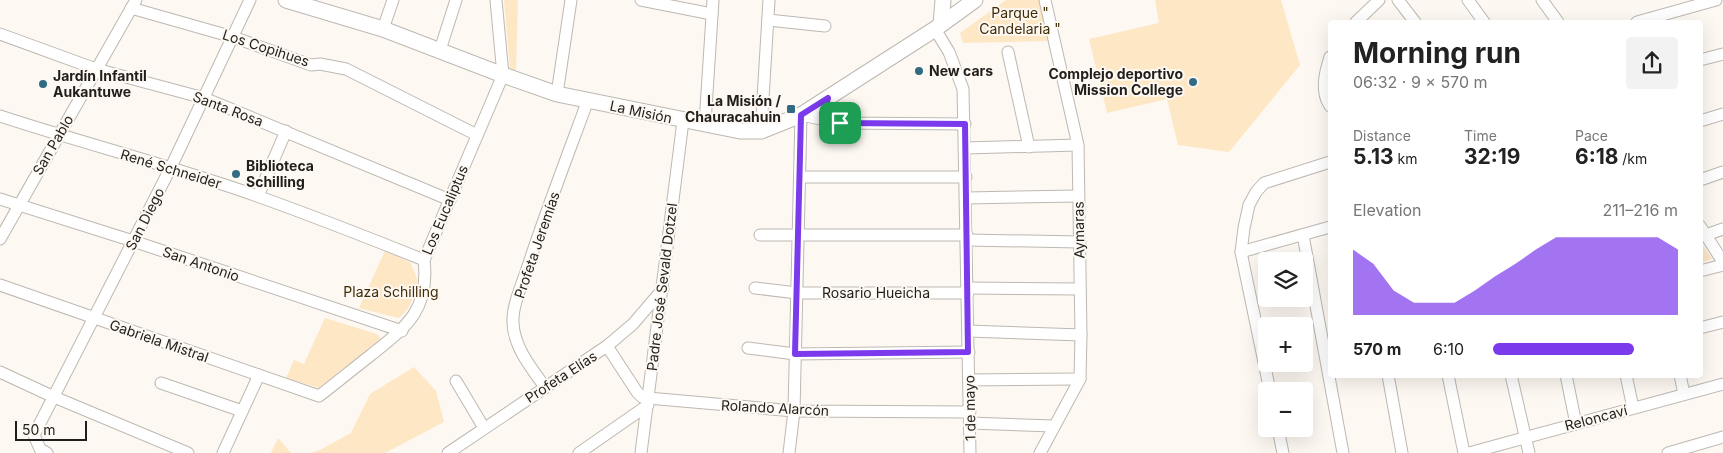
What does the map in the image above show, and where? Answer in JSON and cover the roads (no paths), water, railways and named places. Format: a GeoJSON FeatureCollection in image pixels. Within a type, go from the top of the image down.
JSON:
{"type":"FeatureCollection","features":[{"type":"Feature","properties":{"kind":"street","name":"San Diego"},"geometry":{"type":"LineString","coordinates":[[47,453],[40,449],[34,435],[171,167],[250,0]]}},
{"type":"Feature","properties":{"kind":"street","name":"La Misión"},"geometry":{"type":"LineString","coordinates":[[286,0],[383,29],[503,76],[557,94],[740,131],[761,131],[801,115],[975,0]]}},
{"type":"Feature","properties":{"kind":"street"},"geometry":{"type":"LineString","coordinates":[[383,29],[393,0]]}},
{"type":"Feature","properties":{"kind":"street"},"geometry":{"type":"LineString","coordinates":[[440,50],[456,0]]}},
{"type":"Feature","properties":{"kind":"street"},"geometry":{"type":"LineString","coordinates":[[496,0],[503,76]]}},
{"type":"Feature","properties":{"kind":"street"},"geometry":{"type":"LineString","coordinates":[[557,94],[571,0]]}},
{"type":"Feature","properties":{"kind":"street"},"geometry":{"type":"LineString","coordinates":[[641,0],[712,14]]}},
{"type":"Feature","properties":{"kind":"street"},"geometry":{"type":"LineString","coordinates":[[705,124],[713,0]]}},
{"type":"Feature","properties":{"kind":"street"},"geometry":{"type":"LineString","coordinates":[[761,131],[769,0]]}},
{"type":"Feature","properties":{"kind":"street"},"geometry":{"type":"LineString","coordinates":[[938,26],[943,0]]}},
{"type":"Feature","properties":{"kind":"street","name":"Aymaras"},"geometry":{"type":"LineString","coordinates":[[1040,453],[1080,379],[1081,335],[1078,145],[1045,0]]}},
{"type":"Feature","properties":{"kind":"street"},"geometry":{"type":"LineString","coordinates":[[1358,20],[1379,0]]}},
{"type":"Feature","properties":{"kind":"street"},"geometry":{"type":"LineString","coordinates":[[1398,0],[1413,20]]}},
{"type":"Feature","properties":{"kind":"street"},"geometry":{"type":"LineString","coordinates":[[1468,0],[1483,20]]}},
{"type":"Feature","properties":{"kind":"street"},"geometry":{"type":"LineString","coordinates":[[1542,0],[1557,20]]}},
{"type":"Feature","properties":{"kind":"street"},"geometry":{"type":"LineString","coordinates":[[1644,20],[1716,0]]}},
{"type":"Feature","properties":{"kind":"street","name":"Los Copihues"},"geometry":{"type":"LineString","coordinates":[[133,4],[311,65],[320,64],[346,69],[477,135]]}},
{"type":"Feature","properties":{"kind":"street","name":"San Pablo"},"geometry":{"type":"LineString","coordinates":[[0,239],[133,4]]}},
{"type":"Feature","properties":{"kind":"street"},"geometry":{"type":"LineString","coordinates":[[768,20],[825,26]]}},
{"type":"Feature","properties":{"kind":"street","name":"1 de mayo"},"geometry":{"type":"LineString","coordinates":[[938,26],[963,90],[970,453]]}},
{"type":"Feature","properties":{"kind":"street","name":"Santa Rosa"},"geometry":{"type":"LineString","coordinates":[[0,34],[96,69],[204,98],[450,200]]}},
{"type":"Feature","properties":{"kind":"street"},"geometry":{"type":"LineString","coordinates":[[1008,52],[1029,147]]}},
{"type":"Feature","properties":{"kind":"street"},"geometry":{"type":"LineString","coordinates":[[1703,59],[1723,54]]}},
{"type":"Feature","properties":{"kind":"street"},"geometry":{"type":"LineString","coordinates":[[1328,64],[1324,85],[1325,99],[1328,103]]}},
{"type":"Feature","properties":{"kind":"street","name":"Los Eucaliptus"},"geometry":{"type":"LineString","coordinates":[[319,396],[402,331],[413,316],[421,298],[425,279],[424,260],[503,76]]}},
{"type":"Feature","properties":{"kind":"street"},"geometry":{"type":"LineString","coordinates":[[828,98],[826,108],[828,116],[840,123]]}},
{"type":"Feature","properties":{"kind":"street","name":"Profeta Jeremías"},"geometry":{"type":"LineString","coordinates":[[545,387],[523,356],[515,336],[513,322],[531,256],[588,100]]}},
{"type":"Feature","properties":{"kind":"street"},"geometry":{"type":"LineString","coordinates":[[1703,120],[1723,114]]}},
{"type":"Feature","properties":{"kind":"street"},"geometry":{"type":"LineString","coordinates":[[789,453],[794,411],[801,115],[840,123],[965,124]]}},
{"type":"Feature","properties":{"kind":"street","name":"René Schneider"},"geometry":{"type":"LineString","coordinates":[[0,116],[171,167],[258,196],[424,260]]}},
{"type":"Feature","properties":{"kind":"street","name":"Padre José Sevald Dotzel"},"geometry":{"type":"LineString","coordinates":[[642,453],[683,121]]}},
{"type":"Feature","properties":{"kind":"street"},"geometry":{"type":"LineString","coordinates":[[258,196],[286,132]]}},
{"type":"Feature","properties":{"kind":"street"},"geometry":{"type":"LineString","coordinates":[[965,148],[1078,145]]}},
{"type":"Feature","properties":{"kind":"street"},"geometry":{"type":"LineString","coordinates":[[1268,382],[1241,252],[1249,205],[1256,192],[1264,183],[1328,163]]}},
{"type":"Feature","properties":{"kind":"street"},"geometry":{"type":"LineString","coordinates":[[1703,179],[1723,172]]}},
{"type":"Feature","properties":{"kind":"street"},"geometry":{"type":"LineString","coordinates":[[800,177],[966,177]]}},
{"type":"Feature","properties":{"kind":"street"},"geometry":{"type":"LineString","coordinates":[[966,198],[1078,196]]}},
{"type":"Feature","properties":{"kind":"street","name":"San Antonio"},"geometry":{"type":"LineString","coordinates":[[0,199],[133,241],[402,331]]}},
{"type":"Feature","properties":{"kind":"street"},"geometry":{"type":"LineString","coordinates":[[1241,252],[1328,228]]}},
{"type":"Feature","properties":{"kind":"street"},"geometry":{"type":"LineString","coordinates":[[1703,270],[1723,263],[1703,230],[1723,229]]}},
{"type":"Feature","properties":{"kind":"street"},"geometry":{"type":"LineString","coordinates":[[1303,234],[1328,371]]}},
{"type":"Feature","properties":{"kind":"street"},"geometry":{"type":"LineString","coordinates":[[760,235],[967,237],[1080,242]]}},
{"type":"Feature","properties":{"kind":"street","name":"Gabriela Mistral"},"geometry":{"type":"LineString","coordinates":[[0,285],[319,396]]}},
{"type":"Feature","properties":{"kind":"street","name":"Rosario Hueicha"},"geometry":{"type":"LineString","coordinates":[[755,288],[797,293],[1080,289]]}},
{"type":"Feature","properties":{"kind":"street","name":"Profeta Elías"},"geometry":{"type":"LineString","coordinates":[[448,453],[607,346],[632,324],[662,289]]}},
{"type":"Feature","properties":{"kind":"street"},"geometry":{"type":"LineString","coordinates":[[1703,327],[1723,322]]}},
{"type":"Feature","properties":{"kind":"street"},"geometry":{"type":"LineString","coordinates":[[968,331],[1081,335]]}},
{"type":"Feature","properties":{"kind":"street"},"geometry":{"type":"LineString","coordinates":[[579,453],[648,402],[637,392],[607,346]]}},
{"type":"Feature","properties":{"kind":"street"},"geometry":{"type":"LineString","coordinates":[[748,348],[795,354],[968,352]]}},
{"type":"Feature","properties":{"kind":"street"},"geometry":{"type":"LineString","coordinates":[[0,372],[188,453]]}},
{"type":"Feature","properties":{"kind":"street"},"geometry":{"type":"LineString","coordinates":[[224,453],[259,375]]}},
{"type":"Feature","properties":{"kind":"street"},"geometry":{"type":"LineString","coordinates":[[1329,378],[1343,453]]}},
{"type":"Feature","properties":{"kind":"street"},"geometry":{"type":"LineString","coordinates":[[1389,378],[1402,453]]}},
{"type":"Feature","properties":{"kind":"street"},"geometry":{"type":"LineString","coordinates":[[1449,378],[1464,453]]}},
{"type":"Feature","properties":{"kind":"street"},"geometry":{"type":"LineString","coordinates":[[1512,378],[1529,453]]}},
{"type":"Feature","properties":{"kind":"street"},"geometry":{"type":"LineString","coordinates":[[1567,378],[1576,424]]}},
{"type":"Feature","properties":{"kind":"street"},"geometry":{"type":"LineString","coordinates":[[1627,378],[1633,408]]}},
{"type":"Feature","properties":{"kind":"street"},"geometry":{"type":"LineString","coordinates":[[1681,378],[1684,394]]}},
{"type":"Feature","properties":{"kind":"street"},"geometry":{"type":"LineString","coordinates":[[969,380],[1080,379]]}},
{"type":"Feature","properties":{"kind":"street"},"geometry":{"type":"LineString","coordinates":[[456,381],[484,428]]}},
{"type":"Feature","properties":{"kind":"street"},"geometry":{"type":"LineString","coordinates":[[161,383],[242,411]]}},
{"type":"Feature","properties":{"kind":"street","name":"Reloncaví"},"geometry":{"type":"LineString","coordinates":[[1469,453],[1723,384]]}},
{"type":"Feature","properties":{"kind":"street","name":"Rolando Alarcón"},"geometry":{"type":"LineString","coordinates":[[648,402],[794,411],[970,417],[1053,426]]}},
{"type":"Feature","properties":{"kind":"street"},"geometry":{"type":"LineString","coordinates":[[1280,437],[1283,453]]}},
{"type":"Feature","properties":{"kind":"street"},"geometry":{"type":"LineString","coordinates":[[1668,453],[1723,437]]}},
{"type":"Feature","properties":{"kind":"place","name":"New cars"},"geometry":{"type":"Point","coordinates":[919,71]}},
{"type":"Feature","properties":{"kind":"place","name":"Complejo deportivo Mission College"},"geometry":{"type":"Point","coordinates":[1193,82]}},
{"type":"Feature","properties":{"kind":"place","name":"Jardín Infantil Aukantuwe"},"geometry":{"type":"Point","coordinates":[43,84]}},
{"type":"Feature","properties":{"kind":"place","name":"La Misión / Chauracahuin"},"geometry":{"type":"Point","coordinates":[791,109]}},
{"type":"Feature","properties":{"kind":"place","name":"Biblioteca Schilling"},"geometry":{"type":"Point","coordinates":[236,174]}},
{"type":"Feature","properties":{"kind":"park label","name":"Parque \" Candelaria \""},"geometry":{"type":"Point","coordinates":[1020,22]}},
{"type":"Feature","properties":{"kind":"park label","name":"Plaza Schilling"},"geometry":{"type":"Point","coordinates":[391,292]}}]}
